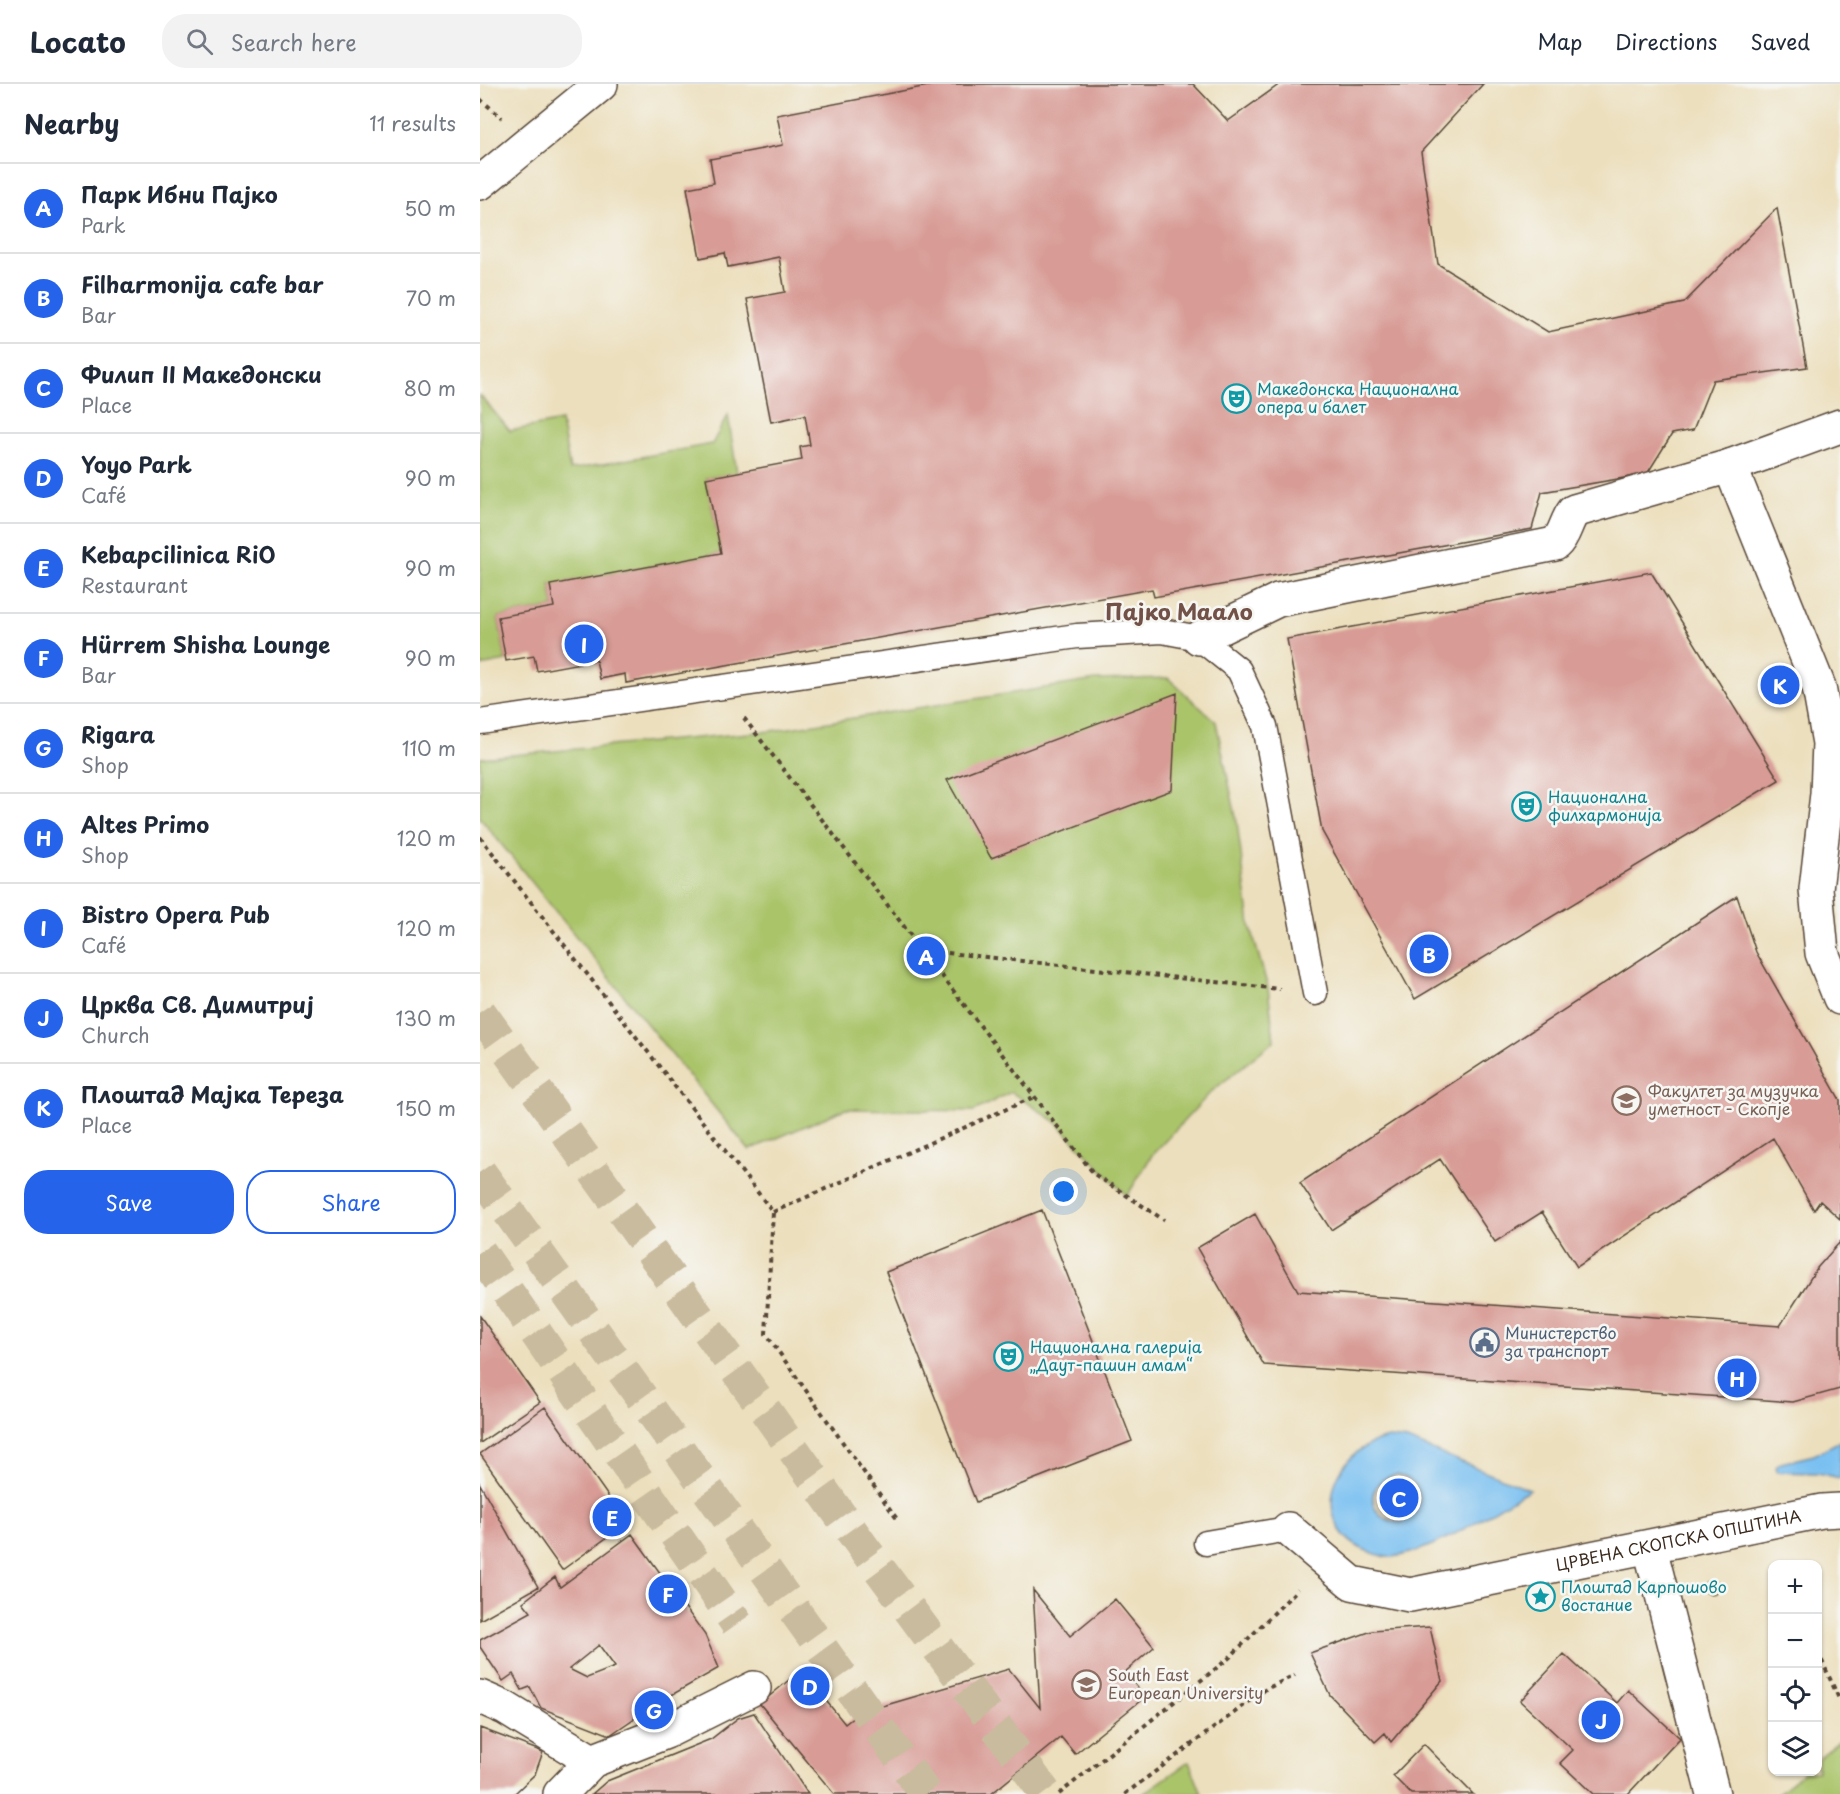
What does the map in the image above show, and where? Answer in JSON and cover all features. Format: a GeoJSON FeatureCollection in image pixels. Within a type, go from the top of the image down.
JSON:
{"type":"FeatureCollection","features":[{"type":"Feature","properties":{"kind":"street"},"geometry":{"type":"LineString","coordinates":[[480,183],[602,84]]}},
{"type":"Feature","properties":{"kind":"street"},"geometry":{"type":"LineString","coordinates":[[1198,638],[1278,600],[1555,544],[1565,535],[1568,519],[1574,511],[1730,466],[1840,426]]}},
{"type":"Feature","properties":{"kind":"street"},"geometry":{"type":"LineString","coordinates":[[1730,466],[1819,687],[1829,743],[1827,794],[1816,888],[1822,953],[1840,998]]}},
{"type":"Feature","properties":{"kind":"street","name":"ЦРВЕНА СКОПСКА ОПШТИНА"},"geometry":{"type":"LineString","coordinates":[[1288,1529],[1352,1582],[1410,1595],[1650,1548],[1822,1511],[1840,1510]]}},
{"type":"Feature","properties":{"kind":"street"},"geometry":{"type":"LineString","coordinates":[[1650,1548],[1713,1794]]}},
{"type":"Feature","properties":{"kind":"street"},"geometry":{"type":"LineString","coordinates":[[560,1794],[592,1761],[666,1732],[754,1688]]}},
{"type":"Feature","properties":{"kind":"street"},"geometry":{"type":"LineString","coordinates":[[480,1697],[506,1708],[592,1761]]}},
{"type":"Feature","properties":{"kind":"lane"},"geometry":{"type":"LineString","coordinates":[[480,722],[1077,636],[1162,631],[1198,638],[1239,670],[1265,726],[1315,993]]}},
{"type":"Feature","properties":{"kind":"lane"},"geometry":{"type":"LineString","coordinates":[[1206,1543],[1288,1529]]}},
{"type":"Feature","properties":{"kind":"path"},"geometry":{"type":"LineString","coordinates":[[720,687],[1094,1174],[1164,1220]]}},
{"type":"Feature","properties":{"kind":"path"},"geometry":{"type":"LineString","coordinates":[[480,837],[773,1212],[766,1334],[897,1519]]}},
{"type":"Feature","properties":{"kind":"path"},"geometry":{"type":"LineString","coordinates":[[920,950],[1315,993]]}},
{"type":"Feature","properties":{"kind":"path"},"geometry":{"type":"LineString","coordinates":[[773,1212],[1036,1096]]}},
{"type":"Feature","properties":{"kind":"path"},"geometry":{"type":"LineString","coordinates":[[1059,1794],[1229,1658],[1298,1589]]}},
{"type":"Feature","properties":{"kind":"path"},"geometry":{"type":"LineString","coordinates":[[1822,1661],[1840,1701]]}},
{"type":"Feature","properties":{"kind":"path"},"geometry":{"type":"LineString","coordinates":[[1125,1794],[1266,1689],[1295,1676]]}},
{"type":"Feature","properties":{"kind":"green space"},"geometry":{"type":"Polygon","coordinates":[[[480,395],[510,431],[561,421],[570,470],[712,444],[728,415],[737,473],[706,478],[721,553],[550,585],[554,607],[498,617],[506,661],[480,666],[480,395]]]}},
{"type":"Feature","properties":{"kind":"green space"},"geometry":{"type":"Polygon","coordinates":[[[1168,678],[1216,722],[1237,822],[1250,925],[1268,988],[1274,1041],[1211,1092],[1152,1155],[1127,1196],[1055,1121],[1011,1092],[974,1111],[845,1109],[749,1150],[480,818],[480,758],[771,731],[1096,680],[1168,678]]]}},
{"type":"Feature","properties":{"kind":"green space"},"geometry":{"type":"Polygon","coordinates":[[[1840,1740],[1840,1794],[1777,1794],[1799,1776],[1822,1776],[1822,1756],[1840,1740]]]}},
{"type":"Feature","properties":{"kind":"green space"},"geometry":{"type":"Polygon","coordinates":[[[1189,1762],[1202,1794],[1143,1794],[1189,1762]]]}},
{"type":"Feature","properties":{"kind":"water"},"geometry":{"type":"Polygon","coordinates":[[[1390,1438],[1407,1440],[1530,1489],[1426,1548],[1408,1554],[1382,1556],[1352,1543],[1339,1528],[1333,1510],[1333,1492],[1340,1474],[1351,1457],[1368,1445],[1390,1438]],[[1396,1475],[1385,1479],[1378,1485],[1373,1500],[1375,1508],[1381,1515],[1389,1520],[1401,1522],[1414,1513],[1420,1499],[1412,1482],[1396,1475]]]}},
{"type":"Feature","properties":{"kind":"water"},"geometry":{"type":"Polygon","coordinates":[[[1840,1441],[1840,1478],[1818,1473],[1777,1472],[1776,1467],[1781,1463],[1814,1455],[1840,1441]]]}},
{"type":"Feature","properties":{"kind":"building","name":"Македонска Национална опера и балет"},"geometry":{"type":"Polygon","coordinates":[[[938,84],[1193,84],[1228,121],[1280,84],[1483,84],[1421,152],[1438,264],[1548,332],[1684,303],[1777,208],[1807,367],[1713,380],[1693,430],[1672,434],[1647,474],[1542,492],[1532,529],[1154,597],[1152,589],[626,683],[625,674],[600,679],[596,660],[537,671],[534,656],[506,661],[498,617],[554,607],[550,585],[721,553],[706,478],[802,460],[800,447],[810,445],[805,415],[771,422],[747,299],[785,292],[779,257],[728,267],[725,253],[700,258],[687,188],[714,183],[710,159],[783,145],[777,115],[938,84]]]}},
{"type":"Feature","properties":{"kind":"building","name":"Национална филхармонија"},"geometry":{"type":"Polygon","coordinates":[[[1651,572],[1779,780],[1415,999],[1322,831],[1287,639],[1651,572]]]}},
{"type":"Feature","properties":{"kind":"building"},"geometry":{"type":"Polygon","coordinates":[[[1177,693],[1172,790],[991,858],[947,780],[1177,693]]]}},
{"type":"Feature","properties":{"kind":"building"},"geometry":{"type":"Polygon","coordinates":[[[1737,896],[1756,952],[1840,1100],[1840,1219],[1820,1201],[1814,1210],[1773,1138],[1577,1267],[1542,1212],[1495,1242],[1440,1159],[1331,1230],[1300,1183],[1737,896]]]}},
{"type":"Feature","properties":{"kind":"building","name":"Национална галерија „Даут-пашин амам“"},"geometry":{"type":"Polygon","coordinates":[[[1042,1210],[1132,1441],[976,1502],[886,1272],[1042,1210]]]}},
{"type":"Feature","properties":{"kind":"building"},"geometry":{"type":"Polygon","coordinates":[[[1255,1214],[1298,1291],[1780,1326],[1817,1268],[1840,1242],[1840,1389],[1793,1402],[1264,1365],[1197,1248],[1255,1214]]]}},
{"type":"Feature","properties":{"kind":"building"},"geometry":{"type":"Polygon","coordinates":[[[480,1316],[540,1402],[480,1443],[480,1316]]]}},
{"type":"Feature","properties":{"kind":"building"},"geometry":{"type":"Polygon","coordinates":[[[545,1407],[627,1523],[562,1570],[480,1454],[545,1407]]]}},
{"type":"Feature","properties":{"kind":"building"},"geometry":{"type":"Polygon","coordinates":[[[480,1484],[538,1587],[480,1620],[480,1484]]]}},
{"type":"Feature","properties":{"kind":"building"},"geometry":{"type":"Polygon","coordinates":[[[632,1534],[705,1635],[719,1668],[654,1705],[610,1735],[541,1708],[530,1687],[522,1690],[513,1674],[503,1681],[480,1647],[480,1640],[531,1612],[523,1602],[555,1577],[560,1587],[632,1534]],[[599,1645],[569,1669],[587,1678],[615,1667],[599,1645]]]}},
{"type":"Feature","properties":{"kind":"building","name":"South East European University"},"geometry":{"type":"Polygon","coordinates":[[[1033,1590],[1070,1636],[1115,1599],[1154,1647],[1125,1672],[1145,1697],[1075,1754],[1061,1737],[991,1794],[834,1794],[760,1704],[801,1670],[845,1724],[859,1713],[1009,1669],[1040,1708],[1033,1590]]]}},
{"type":"Feature","properties":{"kind":"building"},"geometry":{"type":"Polygon","coordinates":[[[1430,1627],[1442,1681],[1391,1742],[1385,1733],[1375,1742],[1330,1695],[1310,1653],[1372,1631],[1430,1627]]]}},
{"type":"Feature","properties":{"kind":"building"},"geometry":{"type":"Polygon","coordinates":[[[1564,1654],[1617,1703],[1628,1690],[1680,1738],[1628,1794],[1593,1794],[1560,1763],[1573,1750],[1520,1701],[1564,1654]]]}},
{"type":"Feature","properties":{"kind":"building"},"geometry":{"type":"Polygon","coordinates":[[[754,1713],[808,1794],[592,1794],[607,1781],[711,1739],[738,1718],[754,1713]]]}},
{"type":"Feature","properties":{"kind":"building"},"geometry":{"type":"Polygon","coordinates":[[[480,1728],[543,1752],[535,1774],[514,1794],[480,1794],[480,1728]]]}},
{"type":"Feature","properties":{"kind":"building"},"geometry":{"type":"Polygon","coordinates":[[[1424,1744],[1473,1794],[1411,1794],[1393,1776],[1424,1744]]]}},
{"type":"Feature","properties":{"kind":"tunnel"},"geometry":{"type":"LineString","coordinates":[[480,1012],[863,1547],[1046,1794]]}},
{"type":"Feature","properties":{"kind":"tunnel"},"geometry":{"type":"LineString","coordinates":[[480,1172],[926,1794]]}},
{"type":"Feature","properties":{"kind":"tunnel"},"geometry":{"type":"LineString","coordinates":[[480,1252],[737,1624]]}},
{"type":"Feature","properties":{"kind":"place","name":"Македонска Национална опера и балет"},"geometry":{"type":"Point","coordinates":[1236,398]}},
{"type":"Feature","properties":{"kind":"place","name":"Bistro Opera Pub"},"geometry":{"type":"Point","coordinates":[584,644]}},
{"type":"Feature","properties":{"kind":"place","name":"Плоштад Мајка Тереза"},"geometry":{"type":"Point","coordinates":[1780,685]}},
{"type":"Feature","properties":{"kind":"place","name":"Национална филхармонија"},"geometry":{"type":"Point","coordinates":[1527,806]}},
{"type":"Feature","properties":{"kind":"place","name":"Filharmonija cafe bar"},"geometry":{"type":"Point","coordinates":[1429,954]}},
{"type":"Feature","properties":{"kind":"place","name":"Парк Ибни Пајко"},"geometry":{"type":"Point","coordinates":[926,956]}},
{"type":"Feature","properties":{"kind":"place","name":"Факултет за музучка уметност - Скопје"},"geometry":{"type":"Point","coordinates":[1627,1100]}},
{"type":"Feature","properties":{"kind":"place","name":"Министерство за транспорт"},"geometry":{"type":"Point","coordinates":[1484,1342]}},
{"type":"Feature","properties":{"kind":"place","name":"Национална галерија „Даут-пашин амам“"},"geometry":{"type":"Point","coordinates":[1009,1356]}},
{"type":"Feature","properties":{"kind":"place","name":"Altes Primo"},"geometry":{"type":"Point","coordinates":[1737,1378]}},
{"type":"Feature","properties":{"kind":"place","name":"Филип II Македонски"},"geometry":{"type":"Point","coordinates":[1399,1498]}},
{"type":"Feature","properties":{"kind":"place","name":"Kebapcilinica RiO"},"geometry":{"type":"Point","coordinates":[612,1517]}},
{"type":"Feature","properties":{"kind":"place","name":"Hürrem Shisha Lounge"},"geometry":{"type":"Point","coordinates":[668,1594]}},
{"type":"Feature","properties":{"kind":"place","name":"Плоштад Карпошово востание"},"geometry":{"type":"Point","coordinates":[1540,1596]}},
{"type":"Feature","properties":{"kind":"place","name":"South East European University"},"geometry":{"type":"Point","coordinates":[1087,1684]}},
{"type":"Feature","properties":{"kind":"place","name":"Yoyo Park"},"geometry":{"type":"Point","coordinates":[810,1686]}},
{"type":"Feature","properties":{"kind":"place","name":"Rigara"},"geometry":{"type":"Point","coordinates":[654,1710]}},
{"type":"Feature","properties":{"kind":"place","name":"Црква Св. Димитриј"},"geometry":{"type":"Point","coordinates":[1601,1720]}},
{"type":"Feature","properties":{"kind":"district","name":"Пајко Маало"},"geometry":{"type":"Point","coordinates":[1179,612]}}]}
